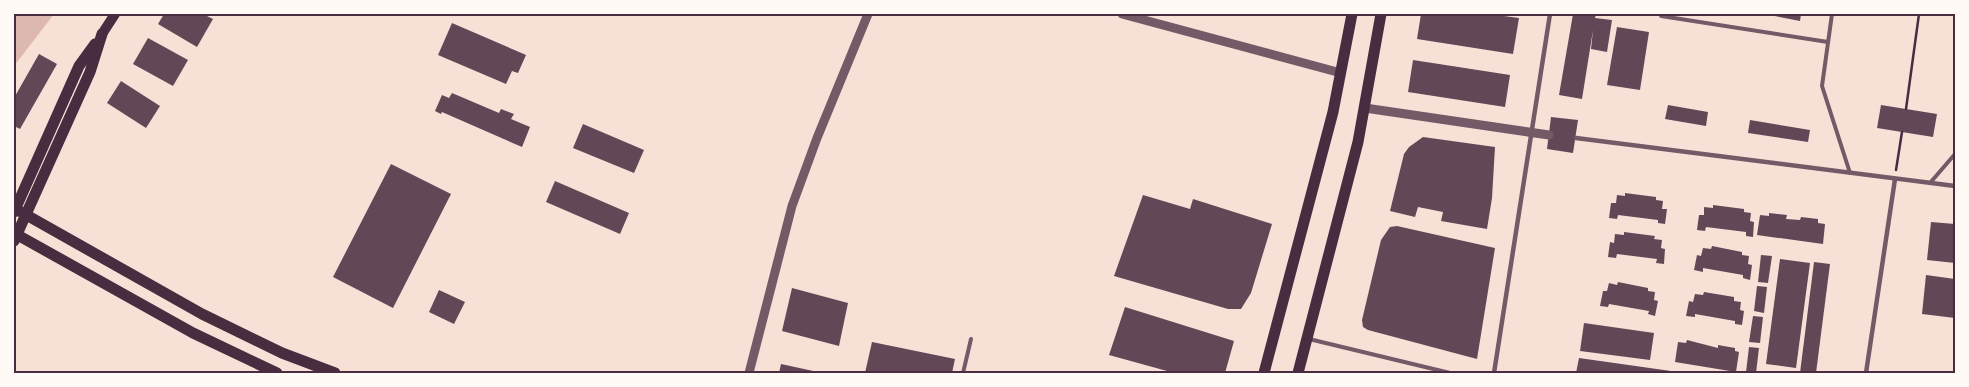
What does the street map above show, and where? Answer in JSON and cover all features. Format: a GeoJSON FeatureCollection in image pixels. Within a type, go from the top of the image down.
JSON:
{"type":"FeatureCollection","features":[{"type":"Feature","properties":{"kind":"main road"},"geometry":{"type":"LineString","coordinates":[[115,14],[79,66],[14,210],[202,314],[282,353],[335,373]]}},
{"type":"Feature","properties":{"kind":"main road"},"geometry":{"type":"LineString","coordinates":[[1264,373],[1333,112],[1352,14]]}},
{"type":"Feature","properties":{"kind":"main road"},"geometry":{"type":"LineString","coordinates":[[1298,373],[1365,108],[1381,14]]}},
{"type":"Feature","properties":{"kind":"main road"},"geometry":{"type":"LineString","coordinates":[[102,34],[90,72],[15,236],[193,333],[277,373]]}},
{"type":"Feature","properties":{"kind":"street"},"geometry":{"type":"LineString","coordinates":[[749,373],[792,206],[816,138],[868,14]]}},
{"type":"Feature","properties":{"kind":"street"},"geometry":{"type":"LineString","coordinates":[[1122,14],[1341,73]]}},
{"type":"Feature","properties":{"kind":"street"},"geometry":{"type":"LineString","coordinates":[[1494,373],[1550,14]]}},
{"type":"Feature","properties":{"kind":"street"},"geometry":{"type":"LineString","coordinates":[[1365,108],[1549,135]]}},
{"type":"Feature","properties":{"kind":"street"},"geometry":{"type":"LineString","coordinates":[[1576,138],[1955,186]]}},
{"type":"Feature","properties":{"kind":"street"},"geometry":{"type":"LineString","coordinates":[[1866,373],[1895,179]]}},
{"type":"Feature","properties":{"kind":"lane"},"geometry":{"type":"LineString","coordinates":[[1661,14],[1661,16],[1828,42]]}},
{"type":"Feature","properties":{"kind":"lane"},"geometry":{"type":"LineString","coordinates":[[1832,14],[1822,86],[1850,173]]}},
{"type":"Feature","properties":{"kind":"lane"},"geometry":{"type":"LineString","coordinates":[[1930,183],[1955,154]]}},
{"type":"Feature","properties":{"kind":"lane"},"geometry":{"type":"LineString","coordinates":[[1307,338],[1450,373]]}},
{"type":"Feature","properties":{"kind":"lane"},"geometry":{"type":"LineString","coordinates":[[963,373],[971,339]]}},
{"type":"Feature","properties":{"kind":"path"},"geometry":{"type":"LineString","coordinates":[[1906,109],[1919,14]]}},
{"type":"Feature","properties":{"kind":"path"},"geometry":{"type":"LineString","coordinates":[[1895,179],[1902,132]]}},
{"type":"Feature","properties":{"kind":"shaded area"},"geometry":{"type":"Polygon","coordinates":[[[14,14],[54,14],[14,66],[14,14]]]}},
{"type":"Feature","properties":{"kind":"building"},"geometry":{"type":"Polygon","coordinates":[[[164,14],[203,14],[213,19],[197,47],[158,24],[164,14]]]}},
{"type":"Feature","properties":{"kind":"building"},"geometry":{"type":"Polygon","coordinates":[[[1421,14],[1489,14],[1519,18],[1513,54],[1417,39],[1421,14]]]}},
{"type":"Feature","properties":{"kind":"building"},"geometry":{"type":"Polygon","coordinates":[[[1573,14],[1596,14],[1595,18],[1612,20],[1607,52],[1591,49],[1593,30],[1582,99],[1559,95],[1573,14]]]}},
{"type":"Feature","properties":{"kind":"building"},"geometry":{"type":"Polygon","coordinates":[[[1764,14],[1801,14],[1800,21],[1764,14]]]}},
{"type":"Feature","properties":{"kind":"building"},"geometry":{"type":"Polygon","coordinates":[[[452,23],[526,55],[518,73],[512,71],[506,84],[438,55],[452,23]]]}},
{"type":"Feature","properties":{"kind":"building"},"geometry":{"type":"Polygon","coordinates":[[[1617,27],[1649,32],[1640,90],[1607,85],[1617,27]]]}},
{"type":"Feature","properties":{"kind":"building"},"geometry":{"type":"Polygon","coordinates":[[[148,38],[188,60],[173,86],[133,64],[148,38]]]}},
{"type":"Feature","properties":{"kind":"building"},"geometry":{"type":"Polygon","coordinates":[[[39,54],[57,64],[20,129],[14,126],[14,98],[39,54]]]}},
{"type":"Feature","properties":{"kind":"building"},"geometry":{"type":"Polygon","coordinates":[[[1413,60],[1510,75],[1505,107],[1408,92],[1413,60]]]}},
{"type":"Feature","properties":{"kind":"building"},"geometry":{"type":"Polygon","coordinates":[[[121,81],[160,106],[146,128],[107,103],[121,81]]]}},
{"type":"Feature","properties":{"kind":"building"},"geometry":{"type":"Polygon","coordinates":[[[452,93],[499,113],[501,109],[514,114],[511,119],[530,127],[522,147],[442,112],[441,114],[435,111],[442,95],[449,98],[452,93]]]}},
{"type":"Feature","properties":{"kind":"building"},"geometry":{"type":"Polygon","coordinates":[[[1668,105],[1708,112],[1706,126],[1665,119],[1668,105]]]}},
{"type":"Feature","properties":{"kind":"building"},"geometry":{"type":"Polygon","coordinates":[[[1881,105],[1937,114],[1933,137],[1877,128],[1881,105]]]}},
{"type":"Feature","properties":{"kind":"building"},"geometry":{"type":"Polygon","coordinates":[[[1551,117],[1578,120],[1573,153],[1547,149],[1551,117]]]}},
{"type":"Feature","properties":{"kind":"building"},"geometry":{"type":"Polygon","coordinates":[[[1750,120],[1810,130],[1808,142],[1748,133],[1750,120]]]}},
{"type":"Feature","properties":{"kind":"building"},"geometry":{"type":"Polygon","coordinates":[[[583,124],[644,150],[634,173],[573,148],[583,124]]]}},
{"type":"Feature","properties":{"kind":"building"},"geometry":{"type":"Polygon","coordinates":[[[1423,137],[1495,147],[1492,198],[1487,229],[1441,221],[1443,212],[1418,207],[1415,217],[1390,211],[1404,154],[1409,147],[1423,137]]]}},
{"type":"Feature","properties":{"kind":"building"},"geometry":{"type":"Polygon","coordinates":[[[391,164],[451,194],[393,308],[333,277],[391,164]]]}},
{"type":"Feature","properties":{"kind":"building"},"geometry":{"type":"Polygon","coordinates":[[[555,181],[629,213],[620,234],[546,202],[555,181]]]}},
{"type":"Feature","properties":{"kind":"building"},"geometry":{"type":"Polygon","coordinates":[[[1625,193],[1656,197],[1656,200],[1663,201],[1662,209],[1667,209],[1665,224],[1658,223],[1658,220],[1618,215],[1617,219],[1609,218],[1611,203],[1616,203],[1617,195],[1625,196],[1625,193]]]}},
{"type":"Feature","properties":{"kind":"building"},"geometry":{"type":"Polygon","coordinates":[[[1143,195],[1190,209],[1193,199],[1272,224],[1251,293],[1241,309],[1228,309],[1114,276],[1143,195]]]}},
{"type":"Feature","properties":{"kind":"building"},"geometry":{"type":"Polygon","coordinates":[[[1713,205],[1744,209],[1744,212],[1751,213],[1750,221],[1754,222],[1753,237],[1746,236],[1746,232],[1706,227],[1705,231],[1697,230],[1699,215],[1704,215],[1704,207],[1713,208],[1713,205]]]}},
{"type":"Feature","properties":{"kind":"building"},"geometry":{"type":"Polygon","coordinates":[[[1769,213],[1787,215],[1786,219],[1800,220],[1801,217],[1818,219],[1818,223],[1825,224],[1823,244],[1757,235],[1760,215],[1769,216],[1769,213]]]}},
{"type":"Feature","properties":{"kind":"building"},"geometry":{"type":"Polygon","coordinates":[[[1931,222],[1955,224],[1955,263],[1927,260],[1931,222]]]}},
{"type":"Feature","properties":{"kind":"building"},"geometry":{"type":"Polygon","coordinates":[[[1397,226],[1495,248],[1477,359],[1368,330],[1363,327],[1362,320],[1381,240],[1390,227],[1397,226]]]}},
{"type":"Feature","properties":{"kind":"building"},"geometry":{"type":"Polygon","coordinates":[[[1624,232],[1655,236],[1654,239],[1662,240],[1661,248],[1665,249],[1664,264],[1656,263],[1657,259],[1617,254],[1616,258],[1608,257],[1610,242],[1614,243],[1615,234],[1624,235],[1624,232]]]}},
{"type":"Feature","properties":{"kind":"building"},"geometry":{"type":"Polygon","coordinates":[[[1712,246],[1742,252],[1742,255],[1749,256],[1748,264],[1752,265],[1750,280],[1743,278],[1743,275],[1703,268],[1703,272],[1694,270],[1697,255],[1701,256],[1703,248],[1711,249],[1712,246]]]}},
{"type":"Feature","properties":{"kind":"building"},"geometry":{"type":"Polygon","coordinates":[[[1761,255],[1772,256],[1768,283],[1758,282],[1761,255]]]}},
{"type":"Feature","properties":{"kind":"building"},"geometry":{"type":"Polygon","coordinates":[[[1780,259],[1810,263],[1796,368],[1766,364],[1780,259]]]}},
{"type":"Feature","properties":{"kind":"building"},"geometry":{"type":"Polygon","coordinates":[[[1814,262],[1830,264],[1816,373],[1800,373],[1814,262]]]}},
{"type":"Feature","properties":{"kind":"building"},"geometry":{"type":"Polygon","coordinates":[[[1926,275],[1955,279],[1955,318],[1922,314],[1926,275]]]}},
{"type":"Feature","properties":{"kind":"building"},"geometry":{"type":"Polygon","coordinates":[[[1618,282],[1648,288],[1648,291],[1655,292],[1654,300],[1658,301],[1655,316],[1648,314],[1649,311],[1609,304],[1608,307],[1600,306],[1603,291],[1607,291],[1609,283],[1617,285],[1618,282]]]}},
{"type":"Feature","properties":{"kind":"building"},"geometry":{"type":"Polygon","coordinates":[[[1757,286],[1767,287],[1764,313],[1754,311],[1757,286]]]}},
{"type":"Feature","properties":{"kind":"building"},"geometry":{"type":"Polygon","coordinates":[[[792,288],[848,303],[839,346],[782,331],[792,288]]]}},
{"type":"Feature","properties":{"kind":"building"},"geometry":{"type":"Polygon","coordinates":[[[439,290],[465,302],[454,324],[429,312],[439,290]]]}},
{"type":"Feature","properties":{"kind":"building"},"geometry":{"type":"Polygon","coordinates":[[[1704,292],[1734,297],[1734,301],[1741,302],[1740,310],[1744,311],[1742,325],[1735,324],[1735,321],[1695,314],[1695,317],[1686,316],[1689,301],[1693,302],[1695,294],[1703,295],[1704,292]]]}},
{"type":"Feature","properties":{"kind":"building"},"geometry":{"type":"Polygon","coordinates":[[[1125,307],[1234,341],[1225,373],[1164,373],[1167,371],[1109,355],[1125,307]]]}},
{"type":"Feature","properties":{"kind":"building"},"geometry":{"type":"Polygon","coordinates":[[[1753,316],[1763,317],[1760,343],[1749,342],[1753,316]]]}},
{"type":"Feature","properties":{"kind":"building"},"geometry":{"type":"Polygon","coordinates":[[[1584,323],[1654,333],[1650,360],[1580,351],[1584,323]]]}},
{"type":"Feature","properties":{"kind":"building"},"geometry":{"type":"Polygon","coordinates":[[[1687,340],[1718,348],[1718,345],[1735,348],[1735,351],[1739,352],[1736,372],[1675,362],[1678,342],[1686,343],[1687,340]]]}},
{"type":"Feature","properties":{"kind":"building"},"geometry":{"type":"Polygon","coordinates":[[[872,342],[955,359],[952,373],[865,373],[872,342]]]}},
{"type":"Feature","properties":{"kind":"building"},"geometry":{"type":"Polygon","coordinates":[[[1749,347],[1759,348],[1756,373],[1746,372],[1749,347]]]}},
{"type":"Feature","properties":{"kind":"building"},"geometry":{"type":"Polygon","coordinates":[[[1579,358],[1671,371],[1670,373],[1576,373],[1579,358]]]}},
{"type":"Feature","properties":{"kind":"building"},"geometry":{"type":"Polygon","coordinates":[[[781,364],[818,372],[818,373],[779,373],[781,364]]]}}]}
